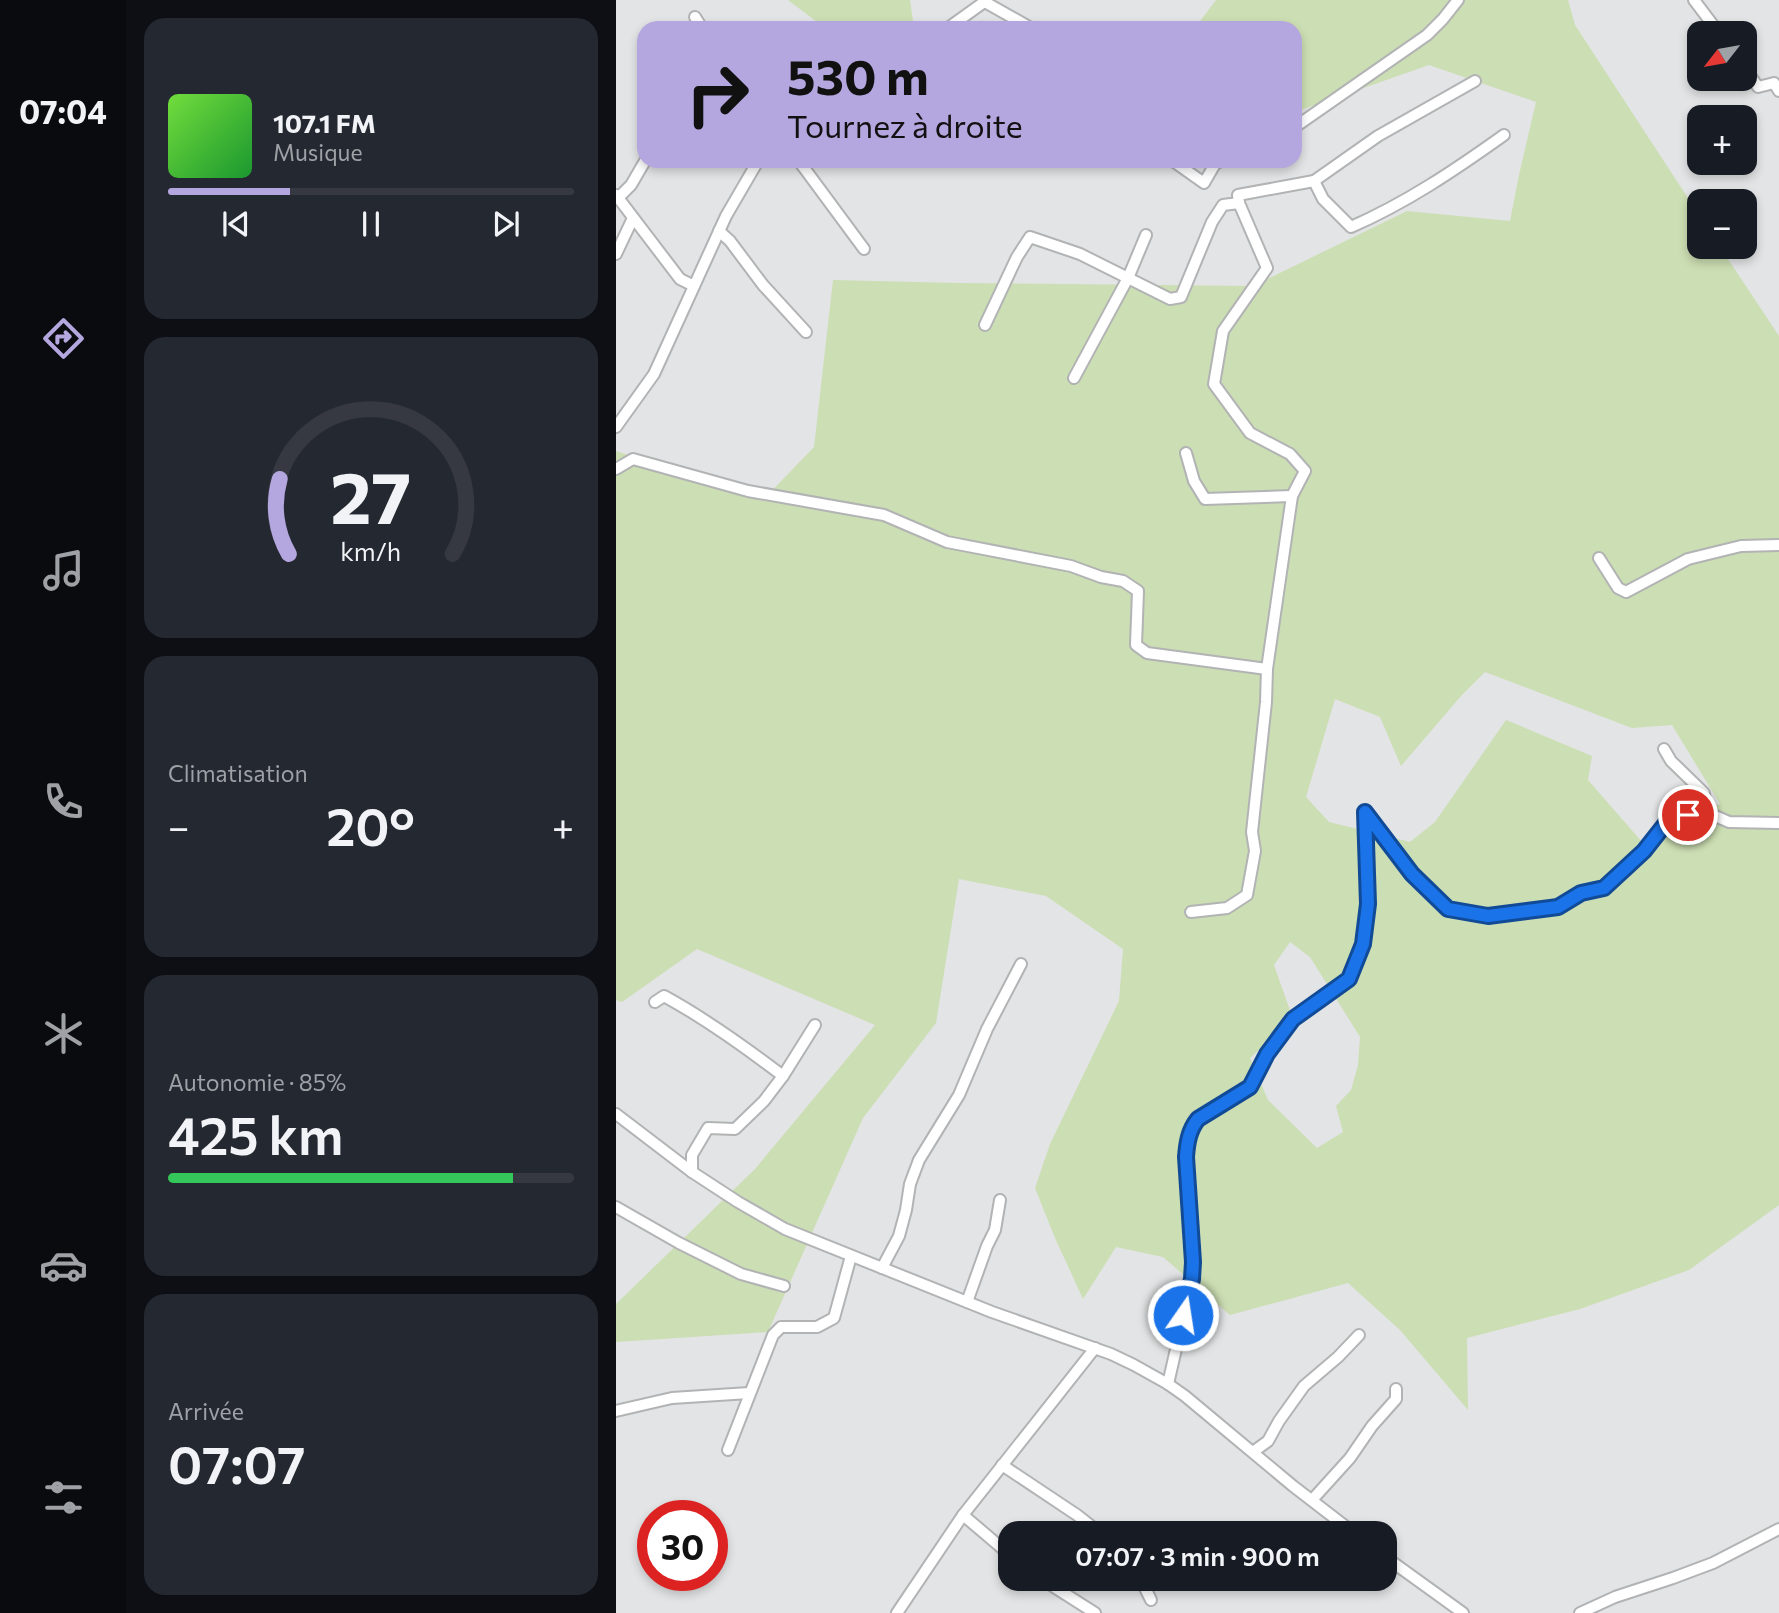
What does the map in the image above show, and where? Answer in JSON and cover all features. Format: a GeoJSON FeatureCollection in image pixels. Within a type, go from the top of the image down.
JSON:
{"type":"FeatureCollection","features":[{"type":"Feature","properties":{"kind":"street"},"geometry":{"type":"LineString","coordinates":[[1302,122],[1427,35],[1458,0]]}},
{"type":"Feature","properties":{"kind":"street"},"geometry":{"type":"LineString","coordinates":[[1694,0],[1710,21]]}},
{"type":"Feature","properties":{"kind":"street"},"geometry":{"type":"LineString","coordinates":[[958,21],[985,1],[1019,21]]}},
{"type":"Feature","properties":{"kind":"street"},"geometry":{"type":"LineString","coordinates":[[695,17],[698,21]]}},
{"type":"Feature","properties":{"kind":"street"},"geometry":{"type":"LineString","coordinates":[[1191,912],[1227,908],[1247,895],[1255,851],[1252,832],[1266,702],[1267,668],[1292,496],[1305,471],[1290,454],[1250,433],[1214,384],[1223,331],[1267,268],[1238,195],[1314,181],[1378,136],[1475,81]]}},
{"type":"Feature","properties":{"kind":"street"},"geometry":{"type":"LineString","coordinates":[[1757,86],[1774,83],[1779,91]]}},
{"type":"Feature","properties":{"kind":"street"},"geometry":{"type":"LineString","coordinates":[[1314,181],[1323,199],[1351,227],[1448,175],[1504,135]]}},
{"type":"Feature","properties":{"kind":"street"},"geometry":{"type":"LineString","coordinates":[[641,168],[631,185],[617,197],[680,279],[694,286]]}},
{"type":"Feature","properties":{"kind":"street"},"geometry":{"type":"LineString","coordinates":[[616,426],[654,374],[726,216],[754,168]]}},
{"type":"Feature","properties":{"kind":"street"},"geometry":{"type":"LineString","coordinates":[[804,168],[864,249]]}},
{"type":"Feature","properties":{"kind":"street"},"geometry":{"type":"LineString","coordinates":[[1183,168],[1204,183],[1213,168]]}},
{"type":"Feature","properties":{"kind":"street"},"geometry":{"type":"LineString","coordinates":[[985,325],[1017,257],[1030,237],[1080,254],[1170,299],[1181,297],[1212,222],[1223,205],[1239,203]]}},
{"type":"Feature","properties":{"kind":"street"},"geometry":{"type":"LineString","coordinates":[[616,254],[634,218]]}},
{"type":"Feature","properties":{"kind":"street"},"geometry":{"type":"LineString","coordinates":[[719,231],[806,332]]}},
{"type":"Feature","properties":{"kind":"street"},"geometry":{"type":"LineString","coordinates":[[1074,378],[1128,278],[1146,234]]}},
{"type":"Feature","properties":{"kind":"street"},"geometry":{"type":"LineString","coordinates":[[1186,453],[1194,481],[1205,499],[1292,496]]}},
{"type":"Feature","properties":{"kind":"street"},"geometry":{"type":"LineString","coordinates":[[616,469],[633,459],[748,491],[884,515],[947,542],[1071,566],[1101,577],[1123,581],[1138,591],[1136,645],[1147,653],[1267,668]]}},
{"type":"Feature","properties":{"kind":"street"},"geometry":{"type":"LineString","coordinates":[[1599,558],[1618,588],[1626,592],[1688,559],[1741,545],[1779,544]]}},
{"type":"Feature","properties":{"kind":"street"},"geometry":{"type":"LineString","coordinates":[[1664,749],[1671,761],[1704,793],[1706,812]]}},
{"type":"Feature","properties":{"kind":"street"},"geometry":{"type":"LineString","coordinates":[[1168,1384],[1192,1279],[1186,1157],[1192,1126],[1198,1119],[1250,1087],[1267,1054],[1293,1019],[1349,979],[1363,944],[1368,904],[1365,812],[1412,874],[1448,909],[1488,916],[1558,907],[1581,893],[1604,888],[1644,851],[1670,818],[1706,812],[1729,822],[1779,823]]}},
{"type":"Feature","properties":{"kind":"street"},"geometry":{"type":"LineString","coordinates":[[881,1268],[899,1236],[910,1184],[919,1160],[954,1105],[987,1029],[1020,964]]}},
{"type":"Feature","properties":{"kind":"street"},"geometry":{"type":"LineString","coordinates":[[655,1002],[664,996],[692,1011],[783,1076]]}},
{"type":"Feature","properties":{"kind":"street"},"geometry":{"type":"LineString","coordinates":[[692,1172],[692,1155],[708,1128],[734,1129],[764,1101],[815,1025]]}},
{"type":"Feature","properties":{"kind":"street"},"geometry":{"type":"LineString","coordinates":[[616,1114],[692,1172],[785,1229],[967,1302],[1133,1364],[1185,1396],[1339,1521]]}},
{"type":"Feature","properties":{"kind":"street"},"geometry":{"type":"LineString","coordinates":[[967,1302],[995,1230],[1000,1200]]}},
{"type":"Feature","properties":{"kind":"street"},"geometry":{"type":"LineString","coordinates":[[616,1206],[679,1243],[741,1274],[784,1286]]}},
{"type":"Feature","properties":{"kind":"street"},"geometry":{"type":"LineString","coordinates":[[727,1450],[773,1335],[780,1327],[817,1327],[834,1318],[851,1256]]}},
{"type":"Feature","properties":{"kind":"street"},"geometry":{"type":"LineString","coordinates":[[1252,1452],[1268,1441],[1304,1386],[1359,1335]]}},
{"type":"Feature","properties":{"kind":"street"},"geometry":{"type":"LineString","coordinates":[[897,1613],[964,1515],[1095,1348]]}},
{"type":"Feature","properties":{"kind":"street"},"geometry":{"type":"LineString","coordinates":[[1312,1500],[1350,1458],[1372,1426],[1396,1399],[1396,1389]]}},
{"type":"Feature","properties":{"kind":"street"},"geometry":{"type":"LineString","coordinates":[[616,1411],[672,1398],[749,1394]]}},
{"type":"Feature","properties":{"kind":"street"},"geometry":{"type":"LineString","coordinates":[[1002,1465],[1085,1521]]}},
{"type":"Feature","properties":{"kind":"street"},"geometry":{"type":"LineString","coordinates":[[964,1515],[998,1545]]}},
{"type":"Feature","properties":{"kind":"street"},"geometry":{"type":"LineString","coordinates":[[1580,1613],[1615,1597],[1713,1563],[1779,1530]]}},
{"type":"Feature","properties":{"kind":"street"},"geometry":{"type":"LineString","coordinates":[[1397,1565],[1463,1613]]}},
{"type":"Feature","properties":{"kind":"street"},"geometry":{"type":"LineString","coordinates":[[1060,1591],[1095,1613]]}},
{"type":"Feature","properties":{"kind":"street"},"geometry":{"type":"LineString","coordinates":[[1146,1591],[1151,1600]]}},
{"type":"Feature","properties":{"kind":"green space"},"geometry":{"type":"Polygon","coordinates":[[[788,0],[910,0],[913,21],[816,21],[788,0]]]}},
{"type":"Feature","properties":{"kind":"green space"},"geometry":{"type":"Polygon","coordinates":[[[1216,0],[1568,0],[1575,25],[1687,197],[1687,259],[1728,259],[1779,336],[1779,1205],[1689,1270],[1580,1309],[1467,1338],[1468,1410],[1400,1330],[1348,1283],[1230,1315],[1163,1257],[1116,1247],[1083,1299],[1035,1188],[1050,1144],[1119,1001],[1123,949],[1046,896],[959,879],[936,1023],[863,1118],[768,1332],[616,1342],[616,1304],[755,1169],[875,1025],[697,949],[622,1002],[616,1000],[616,451],[762,501],[814,447],[833,280],[1253,286],[1407,211],[1510,221],[1536,102],[1429,65],[1302,110],[1302,21],[1200,21],[1216,0]],[[1485,672],[1401,766],[1380,717],[1335,699],[1306,797],[1329,822],[1410,842],[1435,822],[1506,720],[1592,756],[1588,780],[1642,842],[1670,818],[1720,804],[1672,725],[1632,728],[1485,672]],[[1290,942],[1274,965],[1293,1019],[1250,1058],[1268,1100],[1317,1148],[1343,1132],[1336,1106],[1351,1090],[1358,1065],[1360,1037],[1310,957],[1290,942]]]}},
{"type":"Feature","properties":{"kind":"route"},"geometry":{"type":"LineString","coordinates":[[1183,1315],[1192,1279],[1193,1262],[1186,1157],[1192,1126],[1198,1119],[1250,1087],[1267,1054],[1293,1019],[1349,979],[1363,944],[1368,904],[1365,812],[1412,874],[1448,909],[1488,916],[1558,907],[1581,893],[1604,888],[1644,851],[1670,818],[1688,815]]}}]}
